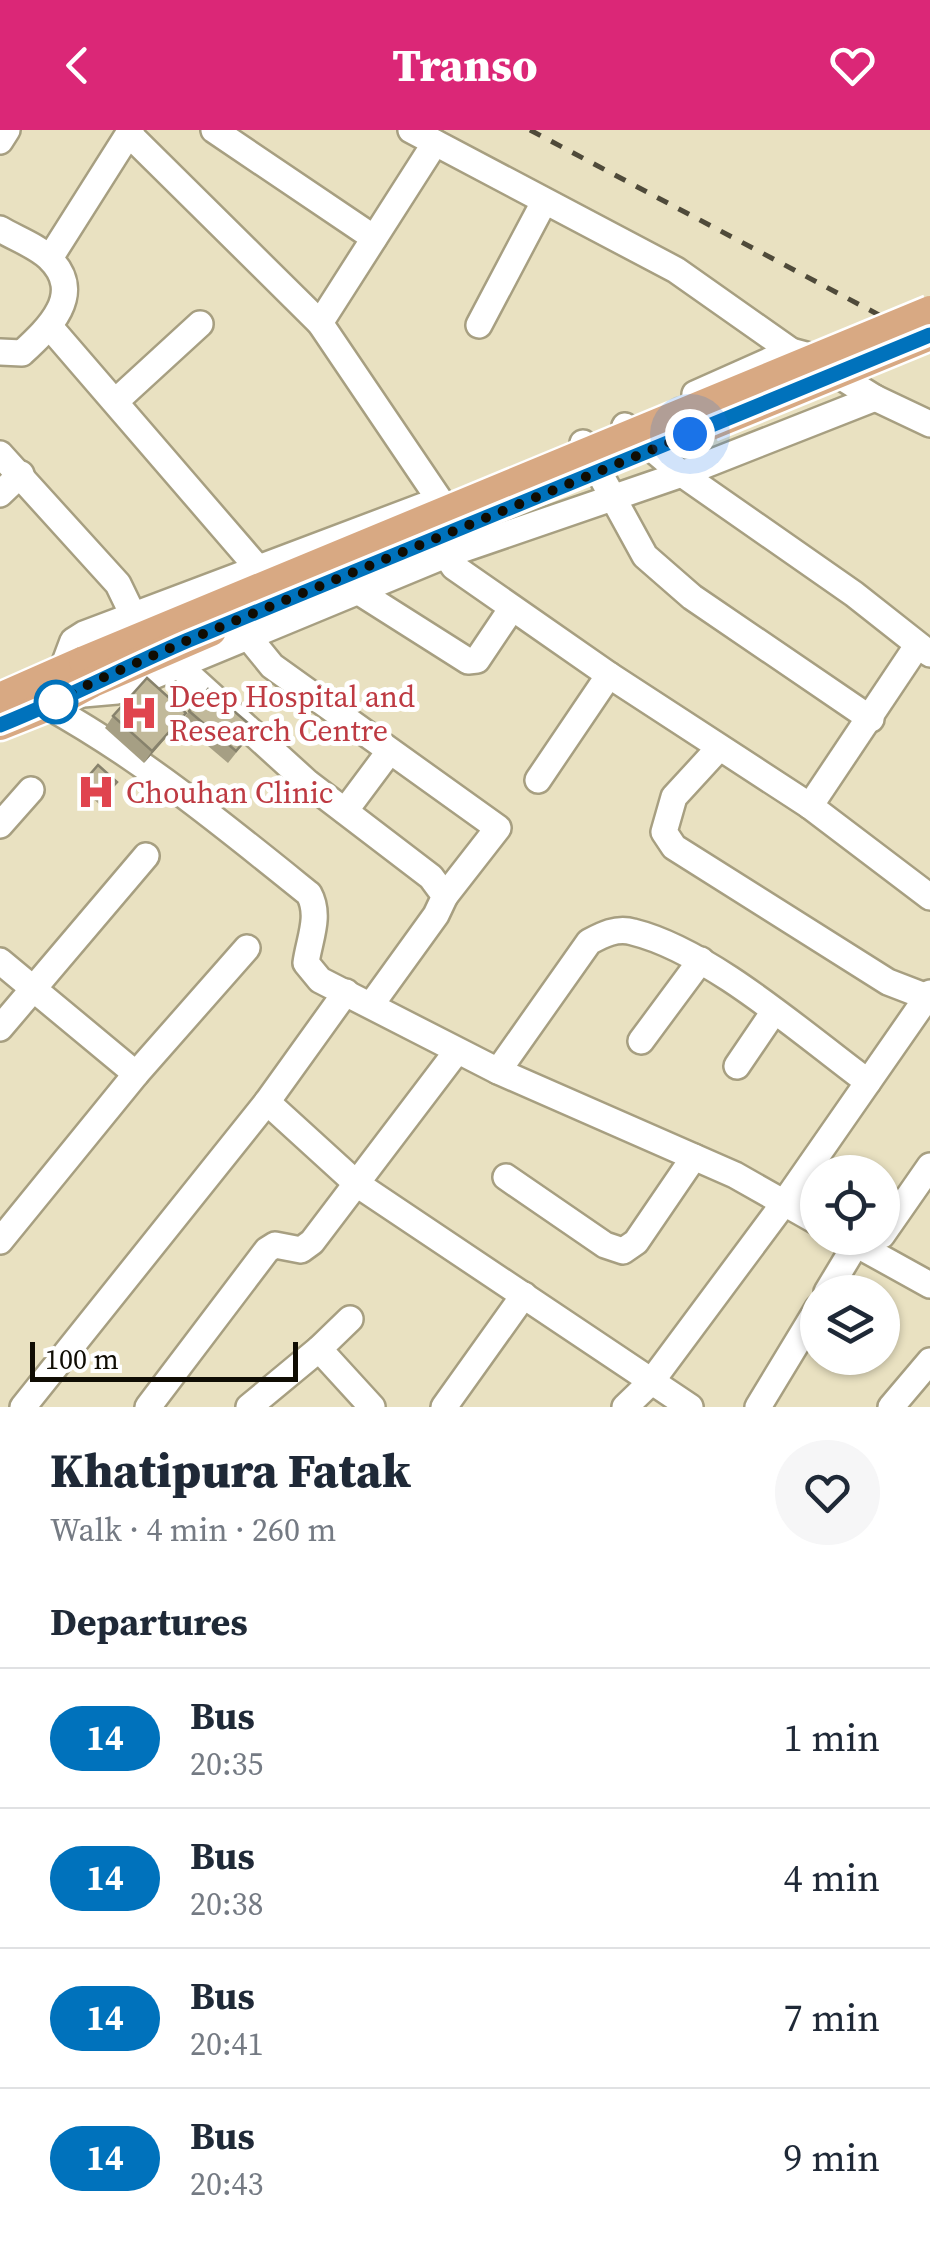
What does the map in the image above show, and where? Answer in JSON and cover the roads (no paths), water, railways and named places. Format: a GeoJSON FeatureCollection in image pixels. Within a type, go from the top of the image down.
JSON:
{"type":"FeatureCollection","features":[{"type":"Feature","properties":{"kind":"main road"},"geometry":{"type":"LineString","coordinates":[[0,725],[70,683],[930,311]]}},
{"type":"Feature","properties":{"kind":"main road"},"geometry":{"type":"LineString","coordinates":[[0,698],[70,683],[930,334]]}},
{"type":"Feature","properties":{"kind":"street"},"geometry":{"type":"LineString","coordinates":[[0,141],[8,130]]}},
{"type":"Feature","properties":{"kind":"street"},"geometry":{"type":"LineString","coordinates":[[214,130],[374,238]]}},
{"type":"Feature","properties":{"kind":"street"},"geometry":{"type":"LineString","coordinates":[[411,130],[676,270],[791,351],[806,355],[875,398],[930,424]]}},
{"type":"Feature","properties":{"kind":"street"},"geometry":{"type":"LineString","coordinates":[[50,258],[130,132],[320,324],[438,499]]}},
{"type":"Feature","properties":{"kind":"street"},"geometry":{"type":"LineString","coordinates":[[320,324],[435,143]]}},
{"type":"Feature","properties":{"kind":"street"},"geometry":{"type":"LineString","coordinates":[[479,325],[544,202]]}},
{"type":"Feature","properties":{"kind":"street"},"geometry":{"type":"LineString","coordinates":[[0,229],[50,258],[64,290],[63,306],[50,328],[22,353],[0,352]]}},
{"type":"Feature","properties":{"kind":"street"},"geometry":{"type":"LineString","coordinates":[[116,401],[200,324]]}},
{"type":"Feature","properties":{"kind":"street"},"geometry":{"type":"LineString","coordinates":[[50,328],[257,567]]}},
{"type":"Feature","properties":{"kind":"street"},"geometry":{"type":"LineString","coordinates":[[791,351],[583,443],[73,641],[70,683],[111,744],[310,894],[315,905],[314,923],[306,963],[320,980],[498,1071],[735,1175],[800,1212]]}},
{"type":"Feature","properties":{"kind":"street"},"geometry":{"type":"LineString","coordinates":[[70,683],[117,691],[446,555],[682,474],[875,398]]}},
{"type":"Feature","properties":{"kind":"street"},"geometry":{"type":"LineString","coordinates":[[625,426],[682,474],[854,594],[924,650],[810,806]]}},
{"type":"Feature","properties":{"kind":"street"},"geometry":{"type":"LineString","coordinates":[[583,443],[645,556],[692,597],[871,719]]}},
{"type":"Feature","properties":{"kind":"street"},"geometry":{"type":"LineString","coordinates":[[0,454],[118,584],[133,615]]}},
{"type":"Feature","properties":{"kind":"street"},"geometry":{"type":"LineString","coordinates":[[0,494],[21,474]]}},
{"type":"Feature","properties":{"kind":"street"},"geometry":{"type":"LineString","coordinates":[[446,555],[454,566],[512,608],[810,806],[930,897]]}},
{"type":"Feature","properties":{"kind":"street"},"geometry":{"type":"LineString","coordinates":[[356,590],[468,661],[478,660],[512,608]]}},
{"type":"Feature","properties":{"kind":"street"},"geometry":{"type":"LineString","coordinates":[[250,638],[272,666],[498,828],[445,896],[371,1005]]}},
{"type":"Feature","properties":{"kind":"street"},"geometry":{"type":"LineString","coordinates":[[178,664],[308,783],[431,877],[445,896]]}},
{"type":"Feature","properties":{"kind":"street"},"geometry":{"type":"LineString","coordinates":[[538,780],[609,675]]}},
{"type":"Feature","properties":{"kind":"street"},"geometry":{"type":"LineString","coordinates":[[625,1407],[651,1382],[784,1203],[928,995],[888,982],[674,847],[664,832],[674,796],[719,748]]}},
{"type":"Feature","properties":{"kind":"street"},"geometry":{"type":"LineString","coordinates":[[345,811],[389,752]]}},
{"type":"Feature","properties":{"kind":"street"},"geometry":{"type":"LineString","coordinates":[[0,824],[31,790]]}},
{"type":"Feature","properties":{"kind":"street"},"geometry":{"type":"LineString","coordinates":[[0,1028],[146,856]]}},
{"type":"Feature","properties":{"kind":"street"},"geometry":{"type":"LineString","coordinates":[[498,1071],[589,942],[606,932],[630,930],[701,960],[868,1082]]}},
{"type":"Feature","properties":{"kind":"street"},"geometry":{"type":"LineString","coordinates":[[4,1226],[247,948]]}},
{"type":"Feature","properties":{"kind":"street"},"geometry":{"type":"LineString","coordinates":[[641,1041],[701,960]]}},
{"type":"Feature","properties":{"kind":"street"},"geometry":{"type":"LineString","coordinates":[[0,962],[136,1074]]}},
{"type":"Feature","properties":{"kind":"street"},"geometry":{"type":"LineString","coordinates":[[22,1407],[267,1102],[346,992]]}},
{"type":"Feature","properties":{"kind":"street"},"geometry":{"type":"LineString","coordinates":[[737,1066],[774,1013]]}},
{"type":"Feature","properties":{"kind":"street"},"geometry":{"type":"LineString","coordinates":[[148,1407],[267,1250],[274,1245],[301,1250],[312,1242],[457,1051]]}},
{"type":"Feature","properties":{"kind":"street"},"geometry":{"type":"LineString","coordinates":[[267,1102],[357,1184],[690,1407]]}},
{"type":"Feature","properties":{"kind":"street"},"geometry":{"type":"LineString","coordinates":[[506,1178],[604,1245],[623,1251],[636,1242],[694,1158]]}},
{"type":"Feature","properties":{"kind":"street"},"geometry":{"type":"LineString","coordinates":[[900,1202],[930,1166]]}},
{"type":"Feature","properties":{"kind":"street"},"geometry":{"type":"LineString","coordinates":[[840,1275],[856,1255]]}},
{"type":"Feature","properties":{"kind":"street"},"geometry":{"type":"LineString","coordinates":[[887,1255],[930,1285]]}},
{"type":"Feature","properties":{"kind":"street"},"geometry":{"type":"LineString","coordinates":[[444,1407],[524,1295]]}},
{"type":"Feature","properties":{"kind":"street"},"geometry":{"type":"LineString","coordinates":[[249,1407],[350,1319]]}},
{"type":"Feature","properties":{"kind":"street"},"geometry":{"type":"LineString","coordinates":[[758,1407],[800,1338]]}},
{"type":"Feature","properties":{"kind":"street"},"geometry":{"type":"LineString","coordinates":[[319,1349],[372,1407]]}},
{"type":"Feature","properties":{"kind":"street"},"geometry":{"type":"LineString","coordinates":[[891,1407],[930,1361]]}},
{"type":"Feature","properties":{"kind":"railway"},"geometry":{"type":"LineString","coordinates":[[530,130],[930,342]]}},
{"type":"Feature","properties":{"kind":"place","name":"Deep Hospital and Research Centre"},"geometry":{"type":"Point","coordinates":[139,713]}},
{"type":"Feature","properties":{"kind":"place","name":"Chouhan Clinic"},"geometry":{"type":"Point","coordinates":[96,792]}}]}
